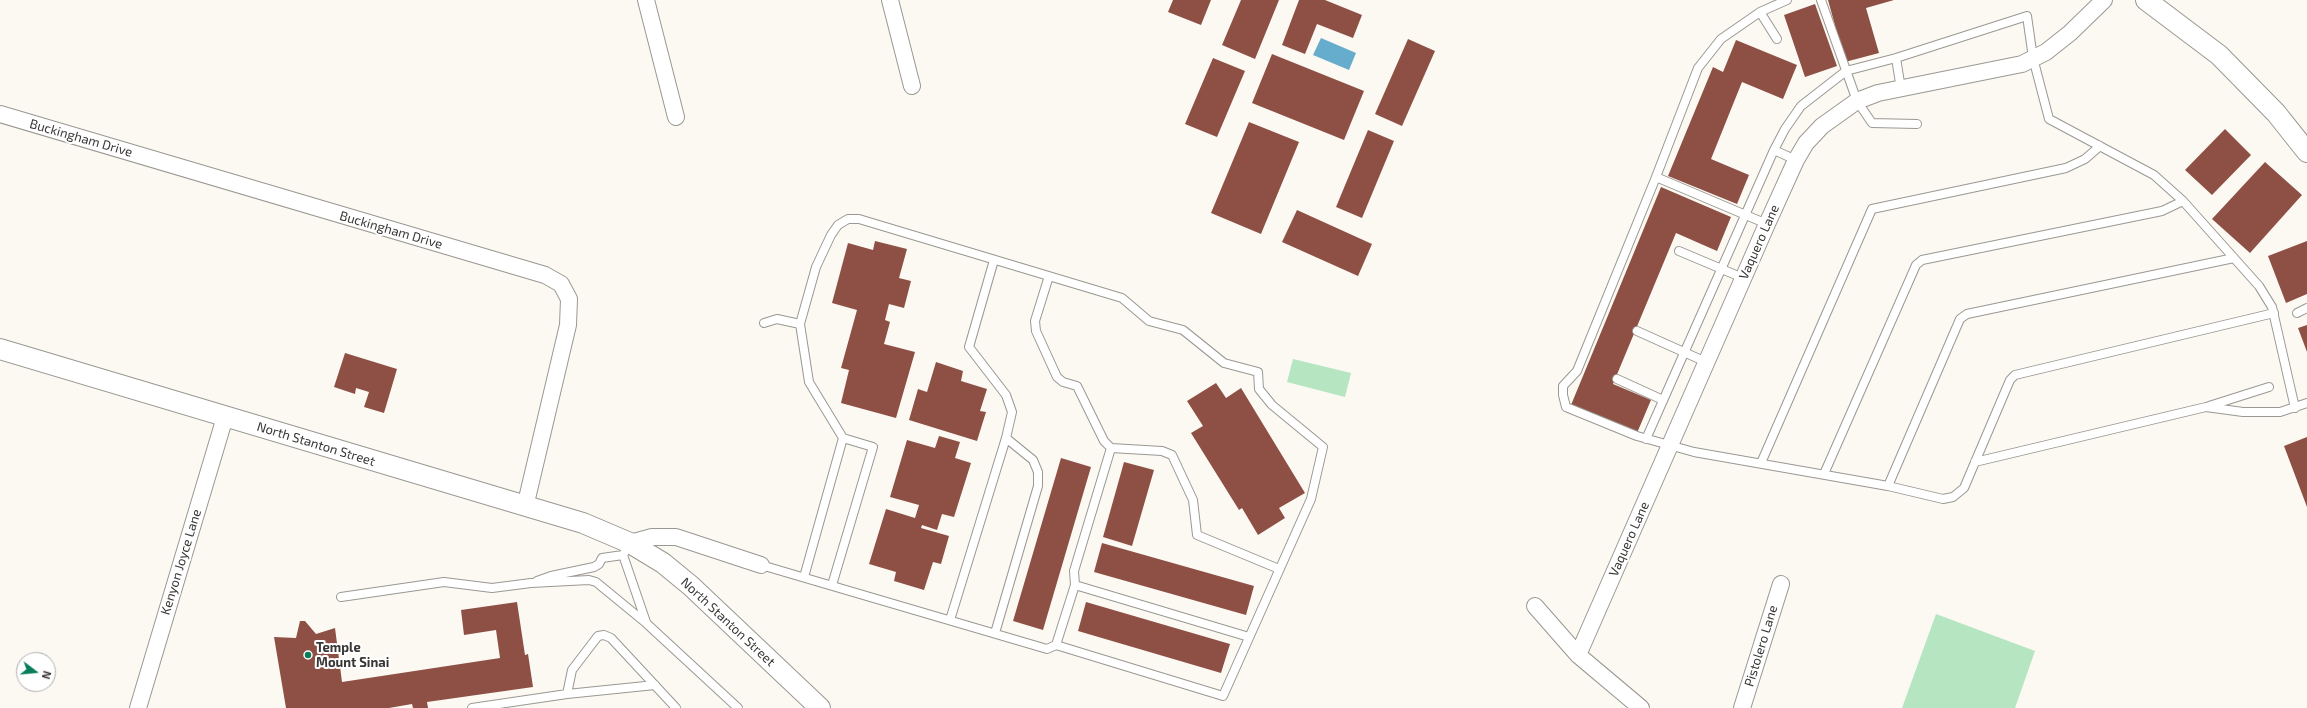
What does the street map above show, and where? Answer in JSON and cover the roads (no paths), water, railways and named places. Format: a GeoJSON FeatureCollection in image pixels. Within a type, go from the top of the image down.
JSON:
{"type":"FeatureCollection","features":[{"type":"Feature","properties":{"kind":"street"},"geometry":{"type":"LineString","coordinates":[[646,0],[676,117]]}},
{"type":"Feature","properties":{"kind":"street"},"geometry":{"type":"LineString","coordinates":[[890,0],[912,86]]}},
{"type":"Feature","properties":{"kind":"street","name":"Vaquero Lane"},"geometry":{"type":"LineString","coordinates":[[1578,655],[1767,224],[1796,160],[1806,143],[1822,126],[1857,101],[1878,93],[2022,64],[2046,52],[2070,33],[2104,0]]}},
{"type":"Feature","properties":{"kind":"street"},"geometry":{"type":"LineString","coordinates":[[2146,0],[2219,55],[2276,114],[2307,152]]}},
{"type":"Feature","properties":{"kind":"street","name":"Buckingham Drive"},"geometry":{"type":"LineString","coordinates":[[0,114],[545,274],[561,284],[569,299],[568,326],[525,507]]}},
{"type":"Feature","properties":{"kind":"street","name":"North Stanton Street"},"geometry":{"type":"LineString","coordinates":[[0,349],[583,524],[627,549],[663,564],[691,586],[820,708]]}},
{"type":"Feature","properties":{"kind":"street","name":"Kenyon Joyce Lane"},"geometry":{"type":"LineString","coordinates":[[138,708],[225,417]]}},
{"type":"Feature","properties":{"kind":"street"},"geometry":{"type":"LineString","coordinates":[[627,549],[652,537],[676,537],[761,565]]}},
{"type":"Feature","properties":{"kind":"street","name":"Pistolero Lane"},"geometry":{"type":"LineString","coordinates":[[1742,708],[1781,584]]}},
{"type":"Feature","properties":{"kind":"street"},"geometry":{"type":"LineString","coordinates":[[1535,606],[1578,655],[1641,708]]}},
{"type":"Feature","properties":{"kind":"lane"},"geometry":{"type":"LineString","coordinates":[[1787,0],[1760,12],[1721,39],[1698,68],[1656,178],[1577,371],[1564,386],[1563,395],[1566,407],[1646,439],[1694,452],[1888,486],[1943,499],[1953,497],[1964,488],[2010,380],[2015,376],[2274,313]]}},
{"type":"Feature","properties":{"kind":"lane"},"geometry":{"type":"LineString","coordinates":[[1821,0],[1857,101],[1872,123],[1916,124]]}},
{"type":"Feature","properties":{"kind":"lane"},"geometry":{"type":"LineString","coordinates":[[1760,12],[1777,39]]}},
{"type":"Feature","properties":{"kind":"lane"},"geometry":{"type":"LineString","coordinates":[[1646,439],[1774,150],[1785,129],[1801,106],[1846,71],[1896,58],[2027,16],[2032,58],[2049,119],[2154,175],[2183,201],[2259,286],[2272,306],[2303,405],[2280,412],[2243,412],[2206,407]]}},
{"type":"Feature","properties":{"kind":"lane"},"geometry":{"type":"LineString","coordinates":[[1896,58],[1901,89]]}},
{"type":"Feature","properties":{"kind":"lane"},"geometry":{"type":"LineString","coordinates":[[1760,463],[1872,210],[2066,168],[2085,159],[2100,146]]}},
{"type":"Feature","properties":{"kind":"lane"},"geometry":{"type":"LineString","coordinates":[[1774,150],[1796,160]]}},
{"type":"Feature","properties":{"kind":"lane"},"geometry":{"type":"LineString","coordinates":[[1656,178],[1767,224]]}},
{"type":"Feature","properties":{"kind":"lane"},"geometry":{"type":"LineString","coordinates":[[1824,474],[1916,265],[1922,260],[2162,211],[2183,201]]}},
{"type":"Feature","properties":{"kind":"lane"},"geometry":{"type":"LineString","coordinates":[[761,565],[1048,648],[1056,645],[1223,696],[1311,499],[1323,447],[1272,405],[1259,389],[1258,372],[1224,363],[1183,330],[1149,321],[1122,298],[859,220],[848,219],[838,225],[831,235],[816,267],[800,324],[809,382],[843,438],[873,447],[832,585]]}},
{"type":"Feature","properties":{"kind":"lane"},"geometry":{"type":"LineString","coordinates":[[1679,251],[1743,278]]}},
{"type":"Feature","properties":{"kind":"lane"},"geometry":{"type":"LineString","coordinates":[[1888,486],[1960,319],[1967,314],[2234,258]]}},
{"type":"Feature","properties":{"kind":"lane"},"geometry":{"type":"LineString","coordinates":[[950,620],[1006,438],[1012,412],[1006,395],[969,347],[994,260]]}},
{"type":"Feature","properties":{"kind":"lane"},"geometry":{"type":"LineString","coordinates":[[1049,276],[1036,321],[1036,331],[1057,377],[1062,382],[1077,386],[1104,441],[1111,448],[1162,451],[1172,455],[1193,500],[1197,536],[1280,569]]}},
{"type":"Feature","properties":{"kind":"lane"},"geometry":{"type":"LineString","coordinates":[[2297,313],[2307,308]]}},
{"type":"Feature","properties":{"kind":"lane"},"geometry":{"type":"LineString","coordinates":[[764,323],[777,319],[800,324]]}},
{"type":"Feature","properties":{"kind":"lane"},"geometry":{"type":"LineString","coordinates":[[1637,331],[1706,362]]}},
{"type":"Feature","properties":{"kind":"lane"},"geometry":{"type":"LineString","coordinates":[[1617,379],[1663,400]]}},
{"type":"Feature","properties":{"kind":"lane"},"geometry":{"type":"LineString","coordinates":[[1975,462],[2206,407],[2269,387]]}},
{"type":"Feature","properties":{"kind":"lane"},"geometry":{"type":"LineString","coordinates":[[804,577],[843,438]]}},
{"type":"Feature","properties":{"kind":"lane"},"geometry":{"type":"LineString","coordinates":[[995,633],[1038,486],[1038,472],[1033,460],[1006,438]]}},
{"type":"Feature","properties":{"kind":"lane"},"geometry":{"type":"LineString","coordinates":[[1056,645],[1075,585],[1074,571],[1111,448]]}},
{"type":"Feature","properties":{"kind":"lane"},"geometry":{"type":"LineString","coordinates":[[531,583],[551,576],[594,567],[599,564],[602,558],[627,549],[646,623]]}},
{"type":"Feature","properties":{"kind":"lane"},"geometry":{"type":"LineString","coordinates":[[341,597],[444,582],[492,588],[531,583],[589,580],[596,582],[646,623],[738,708]]}},
{"type":"Feature","properties":{"kind":"lane"},"geometry":{"type":"LineString","coordinates":[[1075,585],[1249,638]]}},
{"type":"Feature","properties":{"kind":"lane"},"geometry":{"type":"LineString","coordinates":[[568,694],[572,670],[598,636],[604,635],[611,638],[676,708]]}},
{"type":"Feature","properties":{"kind":"lane"},"geometry":{"type":"LineString","coordinates":[[472,708],[568,694],[655,685]]}},
{"type":"Feature","properties":{"kind":"water"},"geometry":{"type":"Polygon","coordinates":[[[1321,38],[1356,53],[1349,70],[1313,55],[1321,38]]]}},
{"type":"Feature","properties":{"kind":"place","name":"Temple Mount Sinai"},"geometry":{"type":"Point","coordinates":[308,655]}}]}
